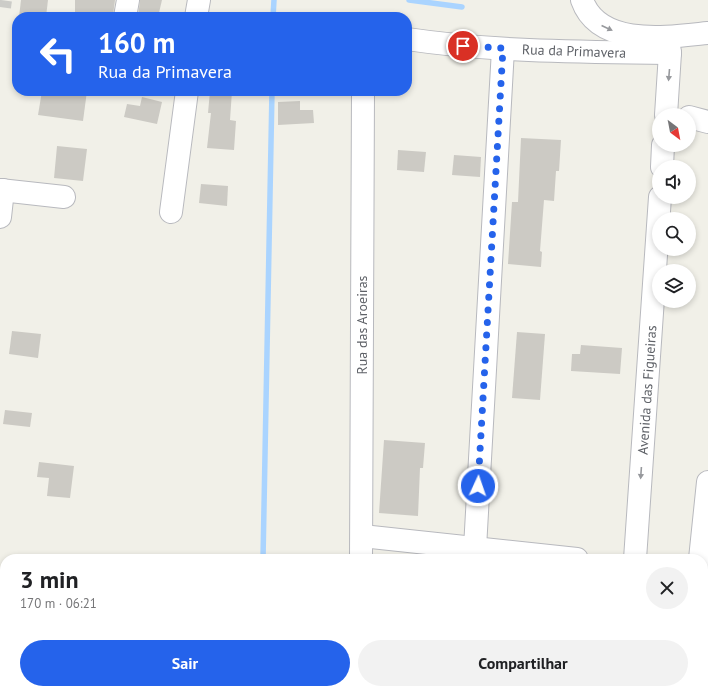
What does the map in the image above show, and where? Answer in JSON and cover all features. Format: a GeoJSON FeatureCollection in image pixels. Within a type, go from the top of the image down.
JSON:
{"type":"FeatureCollection","features":[{"type":"Feature","properties":{"kind":"street"},"geometry":{"type":"LineString","coordinates":[[126,12],[128,0]]}},
{"type":"Feature","properties":{"kind":"street"},"geometry":{"type":"LineString","coordinates":[[197,12],[199,0]]}},
{"type":"Feature","properties":{"kind":"street"},"geometry":{"type":"LineString","coordinates":[[582,0],[593,19],[606,28],[645,37],[669,45],[708,33]]}},
{"type":"Feature","properties":{"kind":"street","name":"Rua da Primavera"},"geometry":{"type":"LineString","coordinates":[[412,39],[503,48],[569,52],[669,45]]}},
{"type":"Feature","properties":{"kind":"street"},"geometry":{"type":"LineString","coordinates":[[669,45],[671,108]]}},
{"type":"Feature","properties":{"kind":"street"},"geometry":{"type":"LineString","coordinates":[[475,548],[503,48]]}},
{"type":"Feature","properties":{"kind":"street"},"geometry":{"type":"LineString","coordinates":[[171,212],[186,96]]}},
{"type":"Feature","properties":{"kind":"street","name":"Rua das Aroeiras"},"geometry":{"type":"LineString","coordinates":[[362,554],[363,96]]}},
{"type":"Feature","properties":{"kind":"street"},"geometry":{"type":"LineString","coordinates":[[696,119],[708,122]]}},
{"type":"Feature","properties":{"kind":"street"},"geometry":{"type":"LineString","coordinates":[[0,217],[2,190],[64,197]]}},
{"type":"Feature","properties":{"kind":"street","name":"Avenida das Figueiras"},"geometry":{"type":"LineString","coordinates":[[635,554],[660,204]]}},
{"type":"Feature","properties":{"kind":"street"},"geometry":{"type":"LineString","coordinates":[[701,554],[708,482]]}},
{"type":"Feature","properties":{"kind":"street"},"geometry":{"type":"LineString","coordinates":[[362,536],[475,548],[509,554]]}},
{"type":"Feature","properties":{"kind":"building"},"geometry":{"type":"Polygon","coordinates":[[[21,0],[48,0],[47,12],[20,12],[21,0]]]}},
{"type":"Feature","properties":{"kind":"building"},"geometry":{"type":"Polygon","coordinates":[[[75,0],[115,0],[113,12],[75,12],[75,0]]]}},
{"type":"Feature","properties":{"kind":"building"},"geometry":{"type":"Polygon","coordinates":[[[140,0],[162,0],[159,12],[139,12],[140,0]]]}},
{"type":"Feature","properties":{"kind":"building"},"geometry":{"type":"Polygon","coordinates":[[[41,96],[86,96],[83,121],[38,115],[41,96]]]}},
{"type":"Feature","properties":{"kind":"building"},"geometry":{"type":"Polygon","coordinates":[[[210,96],[232,96],[230,120],[236,121],[234,150],[207,148],[211,113],[208,113],[210,96]]]}},
{"type":"Feature","properties":{"kind":"building"},"geometry":{"type":"Polygon","coordinates":[[[142,97],[162,102],[157,124],[124,117],[127,104],[140,106],[142,97]]]}},
{"type":"Feature","properties":{"kind":"building"},"geometry":{"type":"Polygon","coordinates":[[[300,101],[300,110],[313,110],[314,123],[278,125],[278,102],[300,101]]]}},
{"type":"Feature","properties":{"kind":"building"},"geometry":{"type":"Polygon","coordinates":[[[521,138],[561,140],[559,171],[556,171],[554,201],[544,200],[540,251],[542,252],[541,267],[508,264],[512,202],[518,202],[521,138]]]}},
{"type":"Feature","properties":{"kind":"building"},"geometry":{"type":"Polygon","coordinates":[[[57,146],[87,149],[83,181],[54,178],[57,146]]]}},
{"type":"Feature","properties":{"kind":"building"},"geometry":{"type":"Polygon","coordinates":[[[398,150],[426,152],[424,172],[397,170],[398,150]]]}},
{"type":"Feature","properties":{"kind":"building"},"geometry":{"type":"Polygon","coordinates":[[[454,155],[481,157],[480,177],[452,175],[454,155]]]}},
{"type":"Feature","properties":{"kind":"building"},"geometry":{"type":"Polygon","coordinates":[[[201,184],[228,186],[227,206],[199,203],[201,184]]]}},
{"type":"Feature","properties":{"kind":"building"},"geometry":{"type":"Polygon","coordinates":[[[12,331],[41,334],[38,358],[9,354],[12,331]]]}},
{"type":"Feature","properties":{"kind":"building"},"geometry":{"type":"Polygon","coordinates":[[[517,332],[545,334],[540,400],[512,398],[517,332]]]}},
{"type":"Feature","properties":{"kind":"building"},"geometry":{"type":"Polygon","coordinates":[[[581,345],[622,348],[620,374],[571,371],[572,354],[580,354],[581,345]]]}},
{"type":"Feature","properties":{"kind":"building"},"geometry":{"type":"Polygon","coordinates":[[[5,410],[32,413],[30,427],[3,424],[5,410]]]}},
{"type":"Feature","properties":{"kind":"building"},"geometry":{"type":"Polygon","coordinates":[[[384,440],[425,443],[423,468],[420,468],[418,516],[379,513],[384,440]]]}},
{"type":"Feature","properties":{"kind":"building"},"geometry":{"type":"Polygon","coordinates":[[[39,462],[74,466],[70,498],[47,496],[49,478],[37,477],[39,462]]]}},
{"type":"Feature","properties":{"kind":"waterway"},"geometry":{"type":"LineString","coordinates":[[273,12],[274,0]]}},
{"type":"Feature","properties":{"kind":"waterway"},"geometry":{"type":"LineString","coordinates":[[409,0],[462,7]]}},
{"type":"Feature","properties":{"kind":"waterway"},"geometry":{"type":"LineString","coordinates":[[263,554],[272,96]]}},
{"type":"Feature","properties":{"kind":"tunnel"},"geometry":{"type":"LineString","coordinates":[[0,7],[1,0]]}},
{"type":"Feature","properties":{"kind":"route"},"geometry":{"type":"LineString","coordinates":[[463,46],[503,48],[478,486]]}}]}
